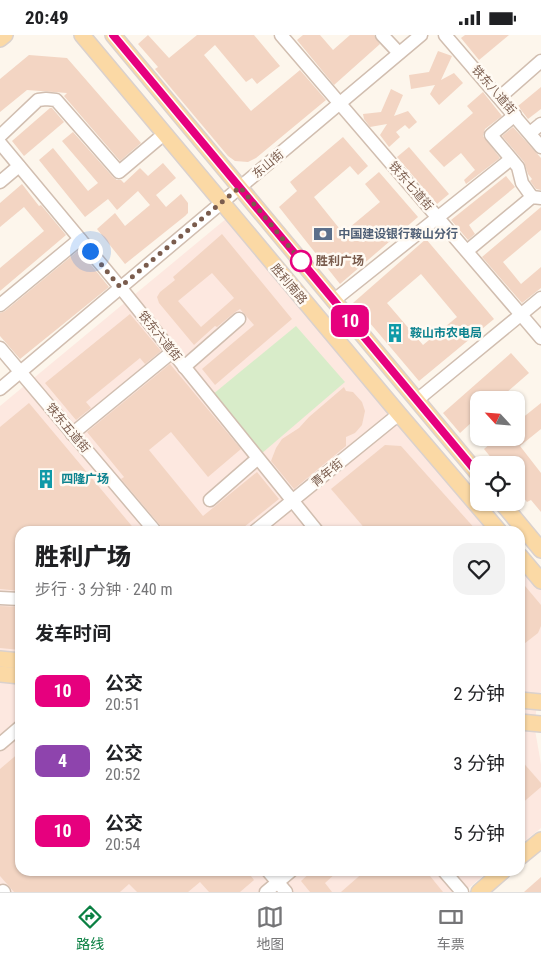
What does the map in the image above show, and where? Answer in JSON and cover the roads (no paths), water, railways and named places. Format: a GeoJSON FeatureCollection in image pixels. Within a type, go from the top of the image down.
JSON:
{"type":"FeatureCollection","features":[{"type":"Feature","properties":{"kind":"main road"},"geometry":{"type":"LineString","coordinates":[[0,39],[5,35]]}},
{"type":"Feature","properties":{"kind":"main road","name":"胜利南路"},"geometry":{"type":"LineString","coordinates":[[82,35],[164,135],[495,526]]}},
{"type":"Feature","properties":{"kind":"main road","name":"胜利南路"},"geometry":{"type":"LineString","coordinates":[[113,35],[470,464]]}},
{"type":"Feature","properties":{"kind":"main road"},"geometry":{"type":"LineString","coordinates":[[509,511],[521,526]]}},
{"type":"Feature","properties":{"kind":"main road"},"geometry":{"type":"LineString","coordinates":[[525,531],[541,550]]}},
{"type":"Feature","properties":{"kind":"main road"},"geometry":{"type":"LineString","coordinates":[[525,562],[541,581]]}},
{"type":"Feature","properties":{"kind":"main road"},"geometry":{"type":"LineString","coordinates":[[0,659],[15,660]]}},
{"type":"Feature","properties":{"kind":"main road"},"geometry":{"type":"LineString","coordinates":[[0,674],[15,676]]}},
{"type":"Feature","properties":{"kind":"main road"},"geometry":{"type":"LineString","coordinates":[[525,700],[541,702]]}},
{"type":"Feature","properties":{"kind":"main road"},"geometry":{"type":"LineString","coordinates":[[525,722],[541,723]]}},
{"type":"Feature","properties":{"kind":"main road"},"geometry":{"type":"LineString","coordinates":[[525,853],[541,840]]}},
{"type":"Feature","properties":{"kind":"main road"},"geometry":{"type":"LineString","coordinates":[[479,892],[497,876]]}},
{"type":"Feature","properties":{"kind":"street","name":"铁东七道街"},"geometry":{"type":"LineString","coordinates":[[281,35],[541,338]]}},
{"type":"Feature","properties":{"kind":"street"},"geometry":{"type":"LineString","coordinates":[[382,35],[399,53]]}},
{"type":"Feature","properties":{"kind":"street","name":"东山街"},"geometry":{"type":"LineString","coordinates":[[0,389],[420,35]]}},
{"type":"Feature","properties":{"kind":"street","name":"铁东八道街"},"geometry":{"type":"LineString","coordinates":[[445,35],[541,147]]}},
{"type":"Feature","properties":{"kind":"street"},"geometry":{"type":"LineString","coordinates":[[500,97],[541,61]]}},
{"type":"Feature","properties":{"kind":"street"},"geometry":{"type":"LineString","coordinates":[[0,136],[38,100],[56,100],[120,172],[164,135]]}},
{"type":"Feature","properties":{"kind":"street"},"geometry":{"type":"LineString","coordinates":[[467,251],[536,198],[522,183],[518,167],[491,135],[515,115]]}},
{"type":"Feature","properties":{"kind":"street"},"geometry":{"type":"LineString","coordinates":[[530,133],[541,124]]}},
{"type":"Feature","properties":{"kind":"street","name":"铁东六道街"},"geometry":{"type":"LineString","coordinates":[[0,143],[120,287],[313,526]]}},
{"type":"Feature","properties":{"kind":"street"},"geometry":{"type":"LineString","coordinates":[[334,301],[511,159]]}},
{"type":"Feature","properties":{"kind":"street"},"geometry":{"type":"LineString","coordinates":[[0,182],[19,166]]}},
{"type":"Feature","properties":{"kind":"street"},"geometry":{"type":"LineString","coordinates":[[0,305],[80,239]]}},
{"type":"Feature","properties":{"kind":"street"},"geometry":{"type":"LineString","coordinates":[[417,400],[541,298]]}},
{"type":"Feature","properties":{"kind":"street"},"geometry":{"type":"LineString","coordinates":[[184,367],[240,319]]}},
{"type":"Feature","properties":{"kind":"street","name":"铁东五道街"},"geometry":{"type":"LineString","coordinates":[[0,348],[151,526]]}},
{"type":"Feature","properties":{"kind":"street"},"geometry":{"type":"LineString","coordinates":[[72,434],[172,352]]}},
{"type":"Feature","properties":{"kind":"street","name":"青年街"},"geometry":{"type":"LineString","coordinates":[[261,526],[399,414]]}},
{"type":"Feature","properties":{"kind":"street"},"geometry":{"type":"LineString","coordinates":[[210,500],[257,459]]}},
{"type":"Feature","properties":{"kind":"street"},"geometry":{"type":"LineString","coordinates":[[0,598],[15,599]]}},
{"type":"Feature","properties":{"kind":"street"},"geometry":{"type":"LineString","coordinates":[[0,744],[15,731]]}},
{"type":"Feature","properties":{"kind":"street"},"geometry":{"type":"LineString","coordinates":[[272,876],[282,887]]}},
{"type":"Feature","properties":{"kind":"street"},"geometry":{"type":"LineString","coordinates":[[266,892],[282,887],[288,876]]}},
{"type":"Feature","properties":{"kind":"street"},"geometry":{"type":"LineString","coordinates":[[448,876],[462,892]]}},
{"type":"Feature","properties":{"kind":"place","name":"中国建设银行鞍山分行"},"geometry":{"type":"Point","coordinates":[323,234]}},
{"type":"Feature","properties":{"kind":"place","name":"胜利广场"},"geometry":{"type":"Point","coordinates":[301,261]}},
{"type":"Feature","properties":{"kind":"place","name":"鞍山市农电局"},"geometry":{"type":"Point","coordinates":[395,333]}},
{"type":"Feature","properties":{"kind":"place","name":"四隆广场"},"geometry":{"type":"Point","coordinates":[46,479]}}]}
